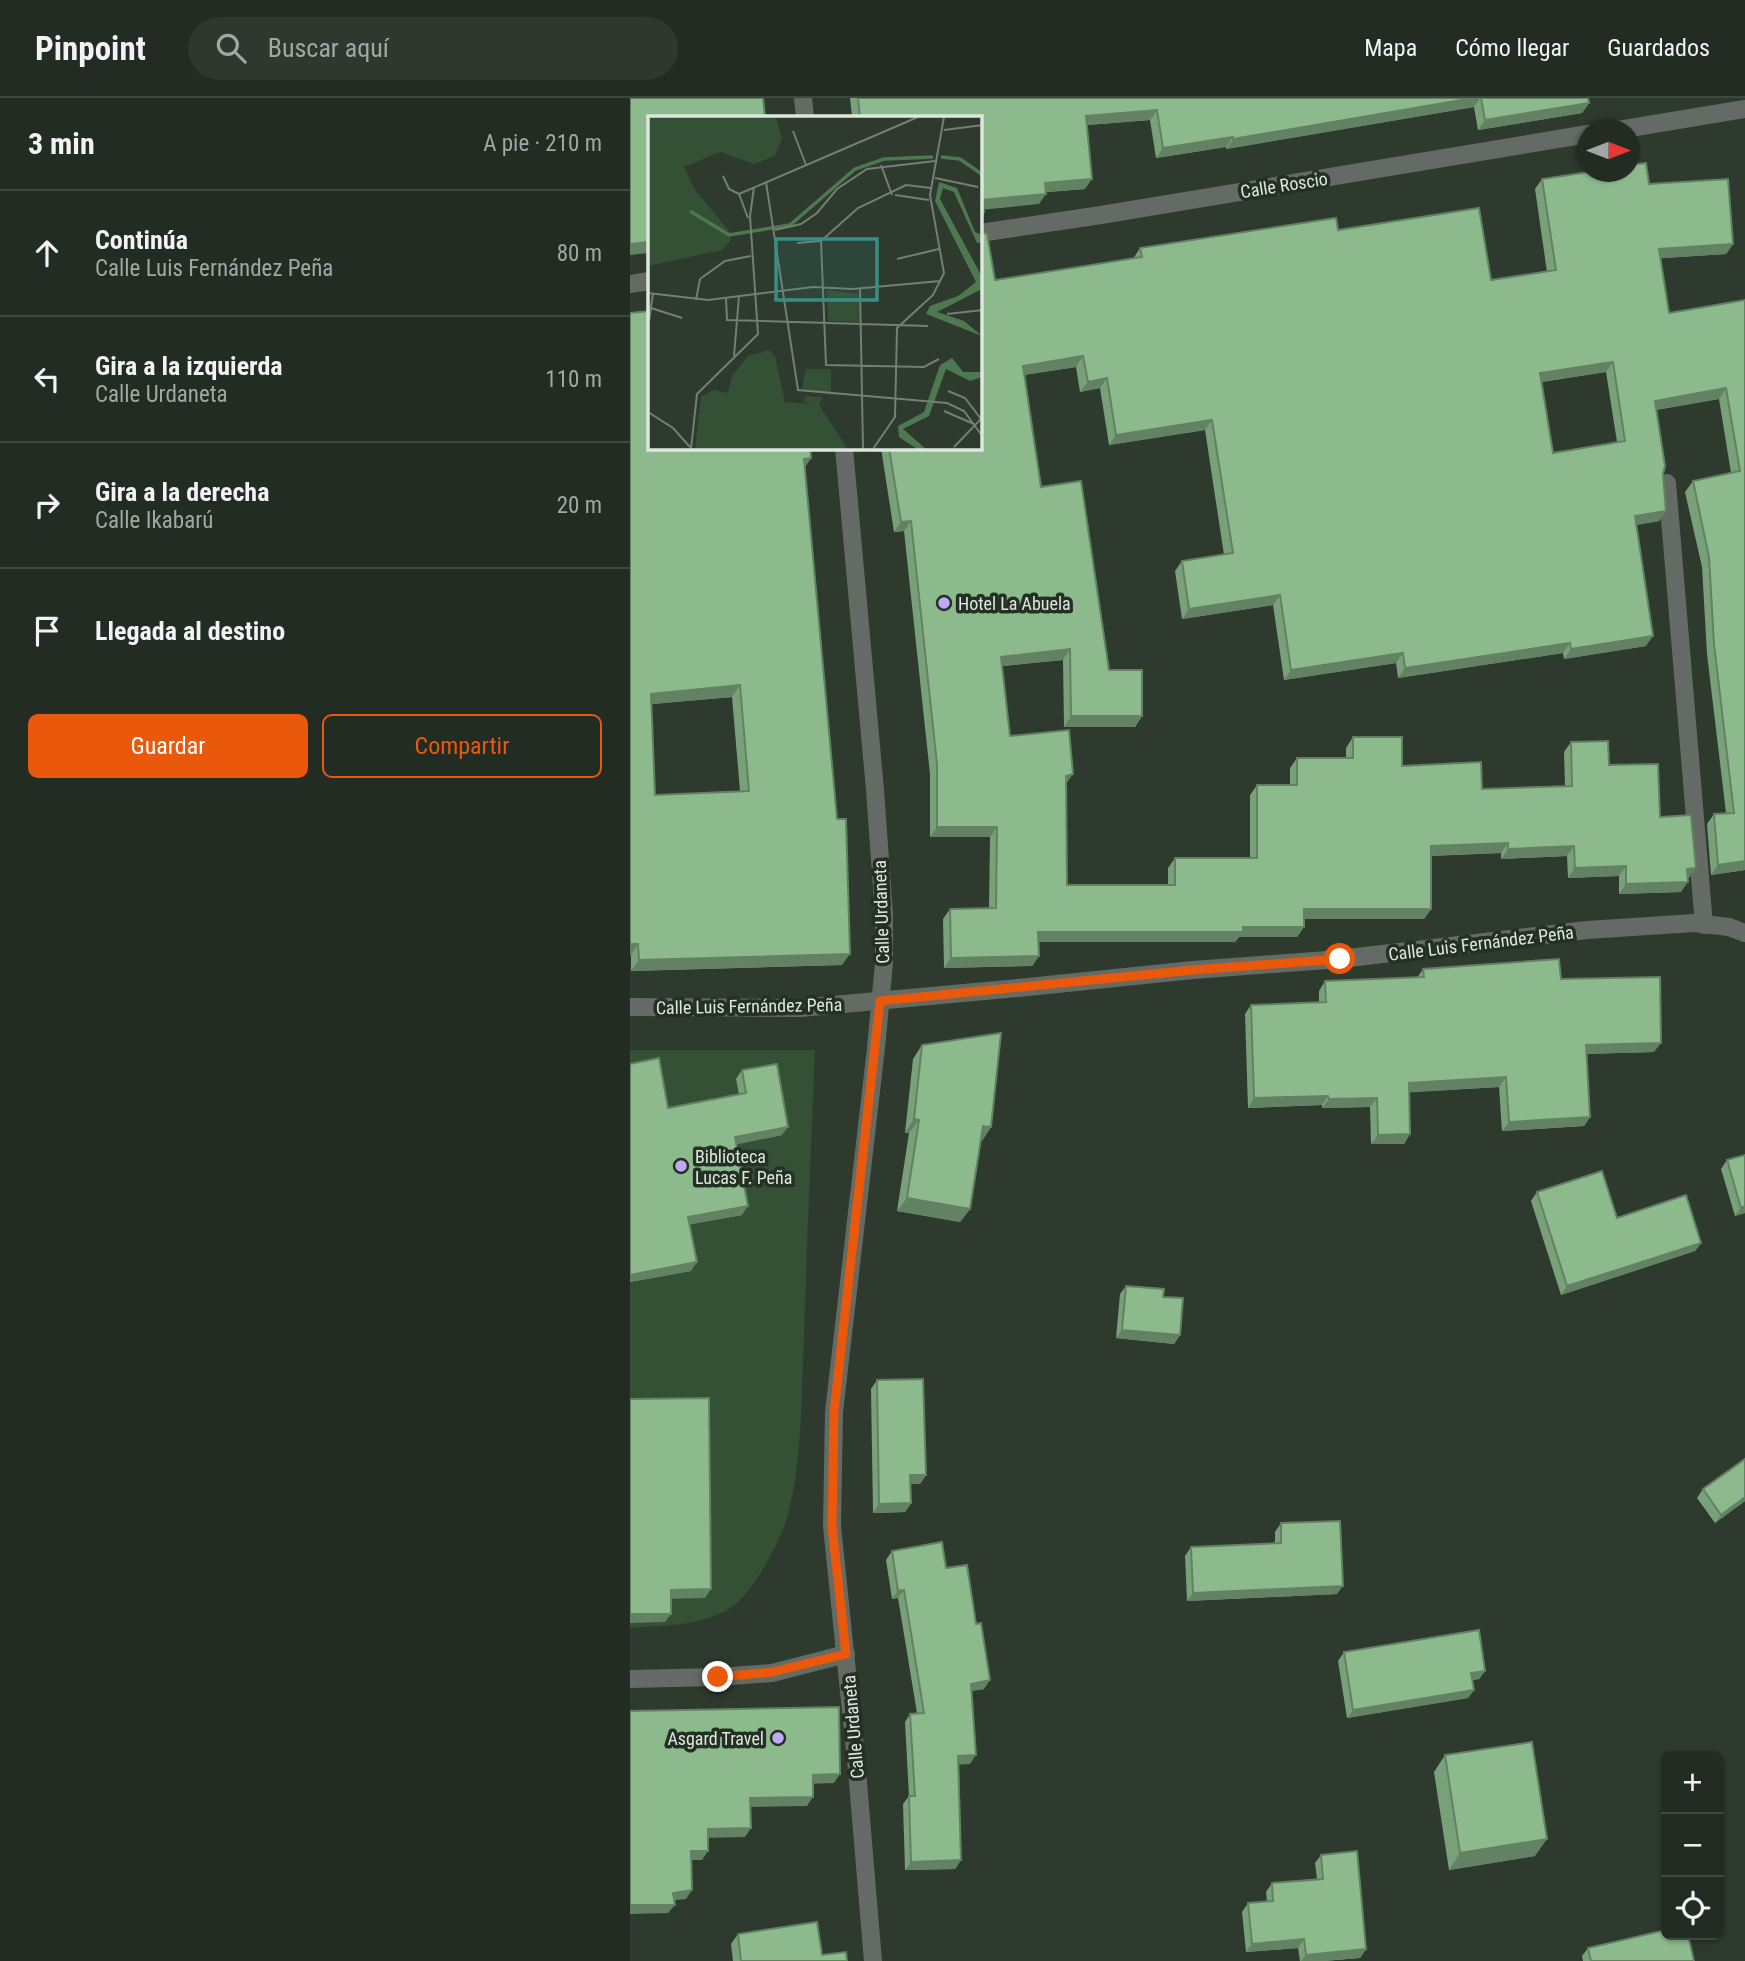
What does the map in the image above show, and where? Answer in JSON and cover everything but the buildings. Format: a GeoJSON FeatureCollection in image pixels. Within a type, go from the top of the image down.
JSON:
{"type":"FeatureCollection","features":[{"type":"Feature","properties":{"kind":"street"},"geometry":{"type":"LineString","coordinates":[[803,98],[805,116]]}},
{"type":"Feature","properties":{"kind":"street"},"geometry":{"type":"LineString","coordinates":[[1640,126],[1745,109]]}},
{"type":"Feature","properties":{"kind":"street","name":"Calle Roscio"},"geometry":{"type":"LineString","coordinates":[[982,233],[1577,136]]}},
{"type":"Feature","properties":{"kind":"street"},"geometry":{"type":"LineString","coordinates":[[630,284],[648,281]]}},
{"type":"Feature","properties":{"kind":"street","name":"Calle Urdaneta"},"geometry":{"type":"LineString","coordinates":[[844,450],[877,817],[884,915],[884,963],[834,1412],[832,1526],[873,1961]]}},
{"type":"Feature","properties":{"kind":"street"},"geometry":{"type":"LineString","coordinates":[[1667,483],[1704,925]]}},
{"type":"Feature","properties":{"kind":"street","name":"Calle Luis Fernández Peña"},"geometry":{"type":"LineString","coordinates":[[630,1007],[800,1008],[1193,970],[1340,959],[1587,930],[1694,923],[1729,927],[1745,933]]}},
{"type":"Feature","properties":{"kind":"street"},"geometry":{"type":"LineString","coordinates":[[630,1679],[718,1677],[772,1672],[846,1654]]}},
{"type":"Feature","properties":{"kind":"green space"},"geometry":{"type":"Polygon","coordinates":[[[630,1050],[815,1050],[800,1430],[796,1477],[786,1521],[779,1540],[760,1573],[741,1599],[730,1608],[703,1620],[688,1623],[630,1628],[630,1050]]]}},
{"type":"Feature","properties":{"kind":"place","name":"Hotel La Abuela"},"geometry":{"type":"Point","coordinates":[944,603]}},
{"type":"Feature","properties":{"kind":"place","name":"Biblioteca Lucas F. Peña"},"geometry":{"type":"Point","coordinates":[681,1166]}},
{"type":"Feature","properties":{"kind":"place","name":"Asgard Travel"},"geometry":{"type":"Point","coordinates":[778,1738]}},
{"type":"Feature","properties":{"kind":"route"},"geometry":{"type":"LineString","coordinates":[[718,1677],[772,1672],[846,1654],[832,1526],[834,1412],[880,1001],[1193,970],[1340,959]]}}]}
